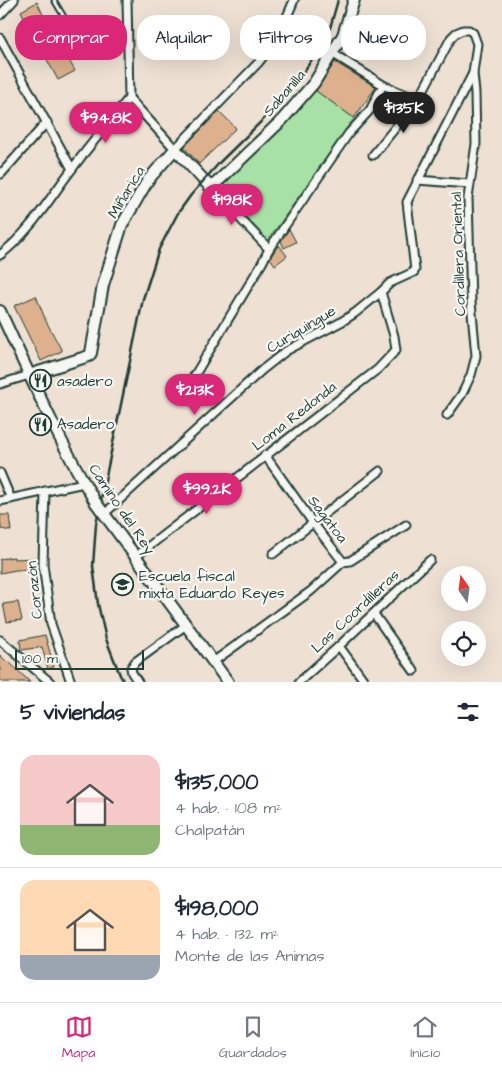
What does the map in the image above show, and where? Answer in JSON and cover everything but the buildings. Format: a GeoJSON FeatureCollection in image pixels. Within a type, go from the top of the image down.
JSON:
{"type":"FeatureCollection","features":[{"type":"Feature","properties":{"kind":"street"},"geometry":{"type":"LineString","coordinates":[[0,14],[14,0]]}},
{"type":"Feature","properties":{"kind":"street"},"geometry":{"type":"LineString","coordinates":[[0,255],[22,236],[72,169],[129,98],[127,0]]}},
{"type":"Feature","properties":{"kind":"street","name":"Miñarica"},"geometry":{"type":"LineString","coordinates":[[29,375],[89,356],[103,285],[122,224],[148,180],[175,148],[258,62],[278,37],[294,0]]}},
{"type":"Feature","properties":{"kind":"street","name":"Sabanilla"},"geometry":{"type":"LineString","coordinates":[[211,188],[282,120],[314,83],[343,35],[354,0]]}},
{"type":"Feature","properties":{"kind":"street","name":"Cordillera Oriental"},"geometry":{"type":"LineString","coordinates":[[418,100],[451,38],[456,32],[463,30],[469,30],[473,33],[477,44],[473,73],[476,144],[468,198],[471,302],[476,356],[471,375],[462,394],[447,415]]}},
{"type":"Feature","properties":{"kind":"street"},"geometry":{"type":"LineString","coordinates":[[0,38],[72,169]]}},
{"type":"Feature","properties":{"kind":"street"},"geometry":{"type":"LineString","coordinates":[[332,53],[383,85],[418,100],[374,155]]}},
{"type":"Feature","properties":{"kind":"street"},"geometry":{"type":"LineString","coordinates":[[470,184],[418,180],[473,73]]}},
{"type":"Feature","properties":{"kind":"street"},"geometry":{"type":"LineString","coordinates":[[193,378],[269,249],[350,133],[370,110],[383,85]]}},
{"type":"Feature","properties":{"kind":"street"},"geometry":{"type":"LineString","coordinates":[[129,98],[269,249]]}},
{"type":"Feature","properties":{"kind":"street"},"geometry":{"type":"LineString","coordinates":[[1,174],[47,122]]}},
{"type":"Feature","properties":{"kind":"street","name":"Curiquingue"},"geometry":{"type":"LineString","coordinates":[[101,509],[286,351],[341,322],[381,292],[390,282],[416,270],[407,202],[418,180]]}},
{"type":"Feature","properties":{"kind":"street","name":"Loma Redonda"},"geometry":{"type":"LineString","coordinates":[[136,557],[378,368],[396,350],[394,336],[381,292]]}},
{"type":"Feature","properties":{"kind":"street","name":"Camino del Rey"},"geometry":{"type":"LineString","coordinates":[[1,318],[54,427],[84,483],[228,682]]}},
{"type":"Feature","properties":{"kind":"street"},"geometry":{"type":"LineString","coordinates":[[0,384],[29,375]]}},
{"type":"Feature","properties":{"kind":"street","name":"Sagatoa"},"geometry":{"type":"LineString","coordinates":[[214,662],[311,591],[343,562],[265,456]]}},
{"type":"Feature","properties":{"kind":"street"},"geometry":{"type":"LineString","coordinates":[[273,554],[380,471]]}},
{"type":"Feature","properties":{"kind":"street"},"geometry":{"type":"LineString","coordinates":[[0,473],[11,499]]}},
{"type":"Feature","properties":{"kind":"street"},"geometry":{"type":"LineString","coordinates":[[0,501],[84,483]]}},
{"type":"Feature","properties":{"kind":"street","name":"Corazón"},"geometry":{"type":"LineString","coordinates":[[45,492],[43,564],[51,624],[71,682]]}},
{"type":"Feature","properties":{"kind":"street"},"geometry":{"type":"LineString","coordinates":[[343,562],[350,561],[406,525]]}},
{"type":"Feature","properties":{"kind":"street","name":"Las Coordilleras"},"geometry":{"type":"LineString","coordinates":[[299,682],[430,560]]}},
{"type":"Feature","properties":{"kind":"street"},"geometry":{"type":"LineString","coordinates":[[374,614],[414,671]]}},
{"type":"Feature","properties":{"kind":"street"},"geometry":{"type":"LineString","coordinates":[[138,682],[131,668],[135,662],[186,625]]}},
{"type":"Feature","properties":{"kind":"street"},"geometry":{"type":"LineString","coordinates":[[0,640],[50,682]]}},
{"type":"Feature","properties":{"kind":"street"},"geometry":{"type":"LineString","coordinates":[[339,646],[366,682]]}},
{"type":"Feature","properties":{"kind":"lane"},"geometry":{"type":"LineString","coordinates":[[54,0],[63,15]]}},
{"type":"Feature","properties":{"kind":"green space"},"geometry":{"type":"Polygon","coordinates":[[[315,90],[354,118],[268,240],[219,188],[315,90]]]}},
{"type":"Feature","properties":{"kind":"railway"},"geometry":{"type":"LineString","coordinates":[[124,682],[106,639],[98,604],[93,566],[96,524],[143,299],[159,249],[178,213],[220,162],[285,98],[309,64],[330,28],[338,0]]}},
{"type":"Feature","properties":{"kind":"place","name":"asadero"},"geometry":{"type":"Point","coordinates":[41,381]}},
{"type":"Feature","properties":{"kind":"place","name":"Asadero"},"geometry":{"type":"Point","coordinates":[41,424]}},
{"type":"Feature","properties":{"kind":"place","name":"Escuela fiscal mixta Eduardo Reyes"},"geometry":{"type":"Point","coordinates":[123,585]}}]}
